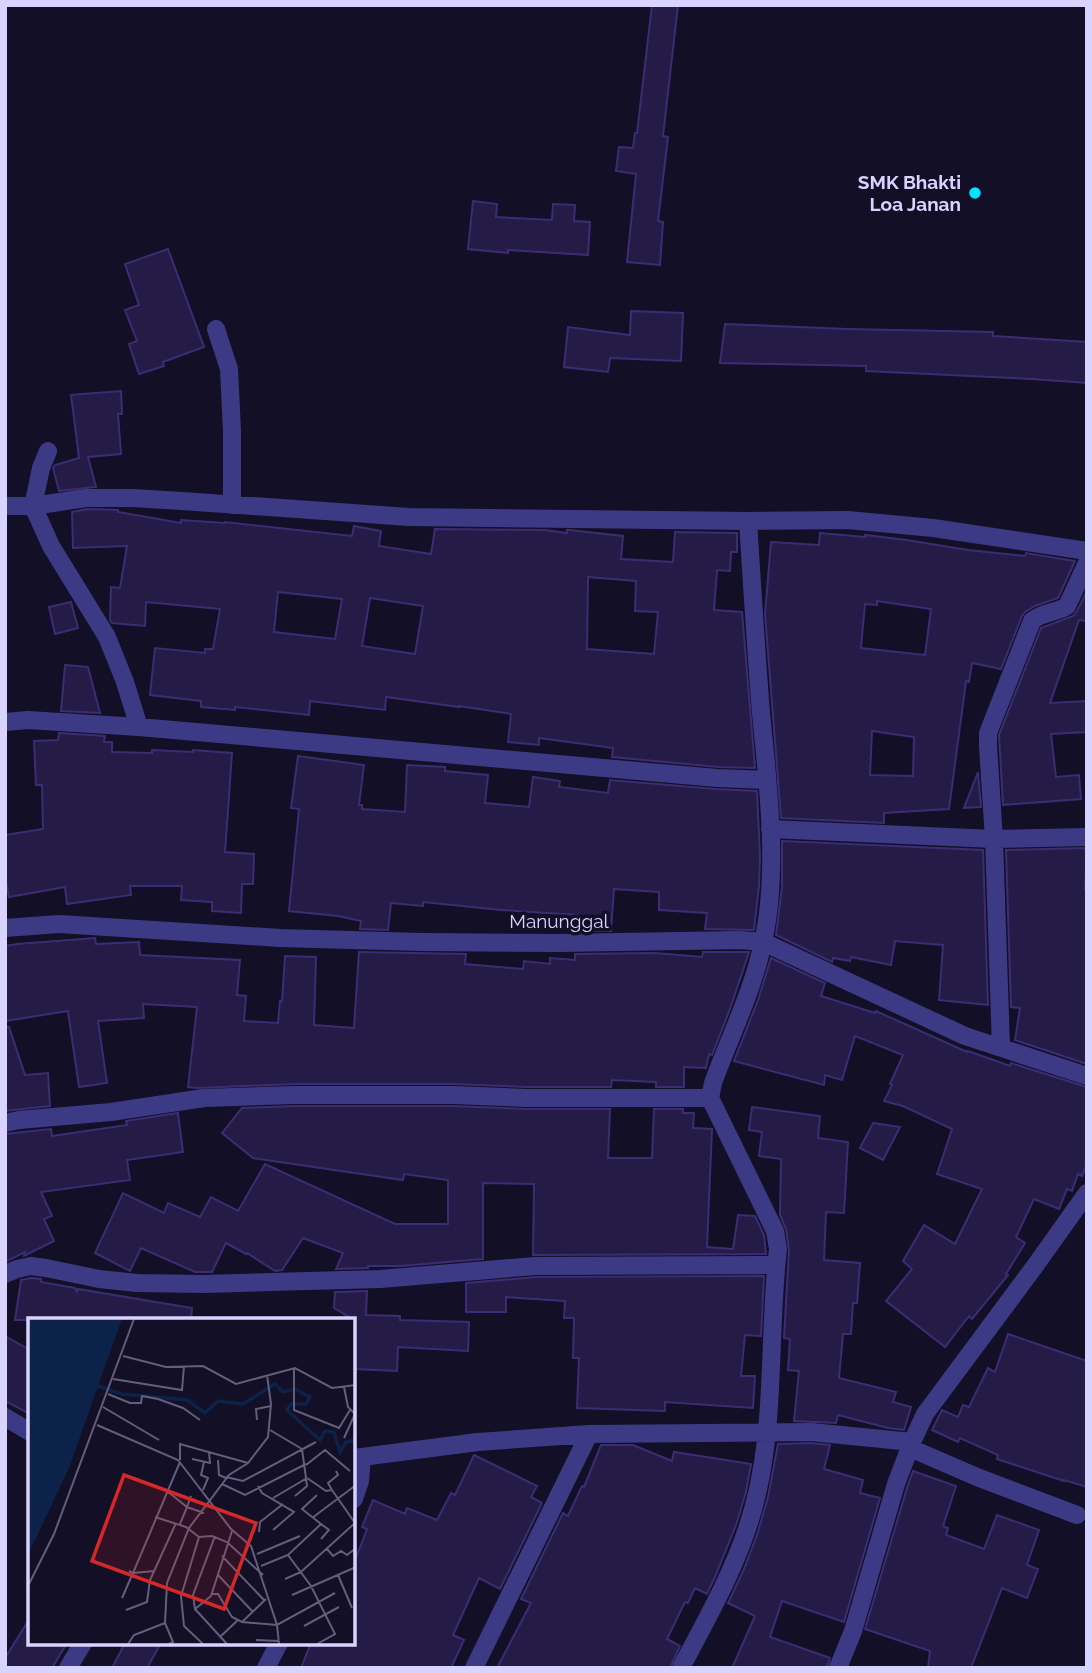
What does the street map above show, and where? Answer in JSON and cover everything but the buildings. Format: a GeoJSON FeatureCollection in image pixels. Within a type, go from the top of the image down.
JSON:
{"type":"FeatureCollection","features":[{"type":"Feature","properties":{"kind":"street"},"geometry":{"type":"LineString","coordinates":[[216,328],[229,369],[232,505]]}},
{"type":"Feature","properties":{"kind":"street"},"geometry":{"type":"LineString","coordinates":[[48,451],[41,468],[33,506],[51,546],[107,637],[139,727]]}},
{"type":"Feature","properties":{"kind":"street"},"geometry":{"type":"LineString","coordinates":[[5,506],[33,506],[86,498],[182,501],[409,517],[848,520],[933,528],[1087,551]]}},
{"type":"Feature","properties":{"kind":"street"},"geometry":{"type":"LineString","coordinates":[[681,1668],[728,1577],[748,1528],[768,1432],[778,1249],[775,1231],[710,1098],[713,1083],[753,979],[769,905],[771,829],[756,657],[748,521]]}},
{"type":"Feature","properties":{"kind":"street"},"geometry":{"type":"LineString","coordinates":[[1001,1047],[988,733],[1032,621],[1040,615],[1067,606],[1087,563]]}},
{"type":"Feature","properties":{"kind":"street"},"geometry":{"type":"LineString","coordinates":[[5,722],[28,720],[139,727],[717,778],[767,780]]}},
{"type":"Feature","properties":{"kind":"street"},"geometry":{"type":"LineString","coordinates":[[771,829],[994,839],[1087,837]]}},
{"type":"Feature","properties":{"kind":"street","name":"Manunggal"},"geometry":{"type":"LineString","coordinates":[[5,928],[59,924],[280,938],[422,942],[763,942],[965,1036],[1087,1076]]}},
{"type":"Feature","properties":{"kind":"street"},"geometry":{"type":"LineString","coordinates":[[5,1123],[111,1112],[204,1098],[295,1095],[710,1098]]}},
{"type":"Feature","properties":{"kind":"street"},"geometry":{"type":"LineString","coordinates":[[838,1668],[853,1631],[896,1484],[925,1414],[1087,1194]]}},
{"type":"Feature","properties":{"kind":"street"},"geometry":{"type":"LineString","coordinates":[[5,1274],[31,1266],[136,1283],[205,1284],[380,1279],[535,1266],[776,1265]]}},
{"type":"Feature","properties":{"kind":"street"},"geometry":{"type":"LineString","coordinates":[[5,1418],[28,1431]]}},
{"type":"Feature","properties":{"kind":"street"},"geometry":{"type":"LineString","coordinates":[[355,1496],[360,1481],[358,1457],[478,1442],[589,1434],[811,1432],[911,1445],[977,1476],[1077,1515]]}},
{"type":"Feature","properties":{"kind":"street"},"geometry":{"type":"LineString","coordinates":[[474,1668],[589,1434]]}},
{"type":"Feature","properties":{"kind":"street"},"geometry":{"type":"LineString","coordinates":[[68,1668],[82,1645]]}},
{"type":"Feature","properties":{"kind":"street"},"geometry":{"type":"LineString","coordinates":[[266,1668],[278,1645]]}},
{"type":"Feature","properties":{"kind":"place","name":"SMK Bhakti Loa Janan"},"geometry":{"type":"Point","coordinates":[975,193]}}]}
